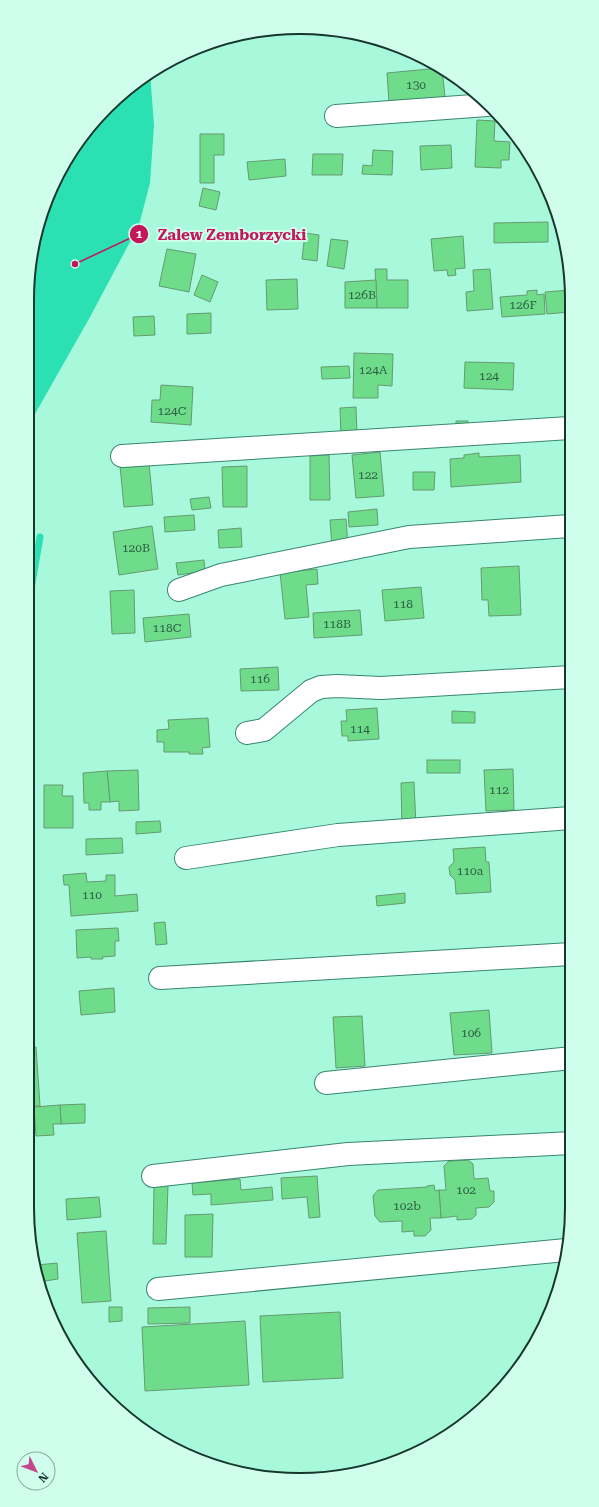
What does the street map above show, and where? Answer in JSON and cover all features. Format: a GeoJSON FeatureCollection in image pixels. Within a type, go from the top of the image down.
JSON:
{"type":"FeatureCollection","features":[{"type":"Feature","properties":{"kind":"lane"},"geometry":{"type":"LineString","coordinates":[[336,116],[480,105]]}},
{"type":"Feature","properties":{"kind":"lane"},"geometry":{"type":"LineString","coordinates":[[122,456],[565,428]]}},
{"type":"Feature","properties":{"kind":"lane"},"geometry":{"type":"LineString","coordinates":[[179,590],[221,575],[409,537],[565,526]]}},
{"type":"Feature","properties":{"kind":"lane"},"geometry":{"type":"LineString","coordinates":[[246,733],[264,730],[311,691],[321,687],[337,686],[380,688],[565,677]]}},
{"type":"Feature","properties":{"kind":"lane"},"geometry":{"type":"LineString","coordinates":[[186,858],[338,835],[565,818]]}},
{"type":"Feature","properties":{"kind":"lane"},"geometry":{"type":"LineString","coordinates":[[160,978],[565,954]]}},
{"type":"Feature","properties":{"kind":"lane"},"geometry":{"type":"LineString","coordinates":[[326,1083],[565,1059]]}},
{"type":"Feature","properties":{"kind":"lane"},"geometry":{"type":"LineString","coordinates":[[153,1176],[348,1154],[565,1143]]}},
{"type":"Feature","properties":{"kind":"lane"},"geometry":{"type":"LineString","coordinates":[[158,1289],[562,1250]]}},
{"type":"Feature","properties":{"kind":"shaded area"},"geometry":{"type":"Polygon","coordinates":[[[151,80],[154,125],[150,183],[139,225],[90,317],[34,416],[34,300],[36,265],[48,214],[61,182],[89,138],[100,124],[124,100],[151,80]]]}},
{"type":"Feature","properties":{"kind":"building"},"geometry":{"type":"Polygon","coordinates":[[[430,69],[443,76],[445,97],[389,102],[387,73],[430,69]]]}},
{"type":"Feature","properties":{"kind":"building"},"geometry":{"type":"Polygon","coordinates":[[[477,120],[495,121],[494,141],[510,142],[509,160],[501,160],[501,168],[475,167],[477,120]]]}},
{"type":"Feature","properties":{"kind":"building"},"geometry":{"type":"Polygon","coordinates":[[[200,134],[224,134],[224,155],[214,155],[214,183],[200,183],[200,134]]]}},
{"type":"Feature","properties":{"kind":"building"},"geometry":{"type":"Polygon","coordinates":[[[451,145],[452,168],[421,170],[420,146],[451,145]]]}},
{"type":"Feature","properties":{"kind":"building"},"geometry":{"type":"Polygon","coordinates":[[[373,150],[393,151],[392,175],[362,174],[363,165],[372,166],[373,150]]]}},
{"type":"Feature","properties":{"kind":"building"},"geometry":{"type":"Polygon","coordinates":[[[313,154],[343,154],[342,175],[312,175],[313,154]]]}},
{"type":"Feature","properties":{"kind":"building"},"geometry":{"type":"Polygon","coordinates":[[[285,159],[286,176],[249,180],[247,162],[285,159]]]}},
{"type":"Feature","properties":{"kind":"building"},"geometry":{"type":"Polygon","coordinates":[[[203,188],[220,192],[216,210],[199,206],[203,188]]]}},
{"type":"Feature","properties":{"kind":"building"},"geometry":{"type":"Polygon","coordinates":[[[548,222],[548,242],[494,243],[494,223],[548,222]]]}},
{"type":"Feature","properties":{"kind":"building"},"geometry":{"type":"Polygon","coordinates":[[[305,233],[319,235],[317,261],[302,259],[305,233]]]}},
{"type":"Feature","properties":{"kind":"building"},"geometry":{"type":"Polygon","coordinates":[[[463,236],[465,268],[455,269],[456,275],[448,276],[447,270],[434,271],[431,239],[463,236]]]}},
{"type":"Feature","properties":{"kind":"building"},"geometry":{"type":"Polygon","coordinates":[[[331,239],[348,241],[344,269],[327,266],[331,239]]]}},
{"type":"Feature","properties":{"kind":"building"},"geometry":{"type":"Polygon","coordinates":[[[167,249],[196,254],[189,292],[159,286],[167,249]]]}},
{"type":"Feature","properties":{"kind":"building"},"geometry":{"type":"Polygon","coordinates":[[[375,269],[387,269],[387,280],[408,280],[408,308],[377,308],[375,269]]]}},
{"type":"Feature","properties":{"kind":"building"},"geometry":{"type":"Polygon","coordinates":[[[490,269],[493,309],[467,311],[466,292],[474,291],[473,270],[490,269]]]}},
{"type":"Feature","properties":{"kind":"building"},"geometry":{"type":"Polygon","coordinates":[[[202,275],[218,282],[210,302],[194,295],[202,275]]]}},
{"type":"Feature","properties":{"kind":"building"},"geometry":{"type":"Polygon","coordinates":[[[297,279],[298,309],[267,310],[266,280],[297,279]]]}},
{"type":"Feature","properties":{"kind":"building"},"geometry":{"type":"Polygon","coordinates":[[[376,280],[377,308],[345,308],[345,282],[376,280]]]}},
{"type":"Feature","properties":{"kind":"building"},"geometry":{"type":"Polygon","coordinates":[[[537,290],[537,295],[544,294],[545,314],[502,317],[500,297],[527,295],[527,291],[537,290]]]}},
{"type":"Feature","properties":{"kind":"building"},"geometry":{"type":"Polygon","coordinates":[[[564,290],[565,312],[547,314],[545,292],[564,290]]]}},
{"type":"Feature","properties":{"kind":"building"},"geometry":{"type":"Polygon","coordinates":[[[211,313],[211,333],[187,334],[187,314],[211,313]]]}},
{"type":"Feature","properties":{"kind":"building"},"geometry":{"type":"Polygon","coordinates":[[[154,316],[155,335],[134,336],[133,317],[154,316]]]}},
{"type":"Feature","properties":{"kind":"building"},"geometry":{"type":"Polygon","coordinates":[[[354,353],[393,354],[392,386],[378,385],[378,398],[353,398],[354,353]]]}},
{"type":"Feature","properties":{"kind":"building"},"geometry":{"type":"Polygon","coordinates":[[[465,362],[514,363],[513,390],[464,388],[465,362]]]}},
{"type":"Feature","properties":{"kind":"building"},"geometry":{"type":"Polygon","coordinates":[[[349,366],[350,378],[322,379],[321,367],[349,366]]]}},
{"type":"Feature","properties":{"kind":"building"},"geometry":{"type":"Polygon","coordinates":[[[161,385],[193,387],[191,425],[151,422],[152,400],[160,400],[161,385]]]}},
{"type":"Feature","properties":{"kind":"building"},"geometry":{"type":"Polygon","coordinates":[[[356,407],[357,437],[341,437],[340,408],[356,407]]]}},
{"type":"Feature","properties":{"kind":"building"},"geometry":{"type":"Polygon","coordinates":[[[456,421],[468,421],[468,429],[456,430],[456,421]]]}},
{"type":"Feature","properties":{"kind":"building"},"geometry":{"type":"Polygon","coordinates":[[[380,452],[384,496],[356,498],[352,455],[380,452]]]}},
{"type":"Feature","properties":{"kind":"building"},"geometry":{"type":"Polygon","coordinates":[[[479,453],[479,457],[520,455],[521,482],[451,487],[450,459],[464,458],[464,455],[479,453]]]}},
{"type":"Feature","properties":{"kind":"building"},"geometry":{"type":"Polygon","coordinates":[[[329,455],[330,500],[310,500],[310,456],[329,455]]]}},
{"type":"Feature","properties":{"kind":"building"},"geometry":{"type":"Polygon","coordinates":[[[149,463],[153,505],[124,507],[120,466],[149,463]]]}},
{"type":"Feature","properties":{"kind":"building"},"geometry":{"type":"Polygon","coordinates":[[[247,466],[247,507],[223,507],[222,467],[247,466]]]}},
{"type":"Feature","properties":{"kind":"building"},"geometry":{"type":"Polygon","coordinates":[[[413,472],[435,472],[434,490],[413,490],[413,472]]]}},
{"type":"Feature","properties":{"kind":"building"},"geometry":{"type":"Polygon","coordinates":[[[209,497],[211,508],[192,510],[190,499],[209,497]]]}},
{"type":"Feature","properties":{"kind":"building"},"geometry":{"type":"Polygon","coordinates":[[[377,509],[378,525],[349,527],[348,512],[377,509]]]}},
{"type":"Feature","properties":{"kind":"building"},"geometry":{"type":"Polygon","coordinates":[[[194,515],[195,530],[165,532],[164,517],[194,515]]]}},
{"type":"Feature","properties":{"kind":"building"},"geometry":{"type":"Polygon","coordinates":[[[346,519],[348,546],[332,548],[330,520],[346,519]]]}},
{"type":"Feature","properties":{"kind":"building"},"geometry":{"type":"Polygon","coordinates":[[[152,526],[158,569],[119,575],[113,532],[152,526]]]}},
{"type":"Feature","properties":{"kind":"building"},"geometry":{"type":"Polygon","coordinates":[[[241,528],[242,547],[219,548],[218,530],[241,528]]]}},
{"type":"Feature","properties":{"kind":"building"},"geometry":{"type":"Polygon","coordinates":[[[204,560],[205,571],[178,575],[176,563],[204,560]]]}},
{"type":"Feature","properties":{"kind":"building"},"geometry":{"type":"Polygon","coordinates":[[[519,566],[521,615],[489,616],[488,600],[482,600],[481,568],[519,566]]]}},
{"type":"Feature","properties":{"kind":"building"},"geometry":{"type":"Polygon","coordinates":[[[317,569],[318,584],[306,585],[309,617],[285,619],[280,573],[317,569]]]}},
{"type":"Feature","properties":{"kind":"building"},"geometry":{"type":"Polygon","coordinates":[[[421,587],[424,618],[385,621],[382,590],[421,587]]]}},
{"type":"Feature","properties":{"kind":"building"},"geometry":{"type":"Polygon","coordinates":[[[134,590],[135,633],[112,634],[110,591],[134,590]]]}},
{"type":"Feature","properties":{"kind":"building"},"geometry":{"type":"Polygon","coordinates":[[[360,610],[362,635],[314,638],[313,613],[360,610]]]}},
{"type":"Feature","properties":{"kind":"building"},"geometry":{"type":"Polygon","coordinates":[[[189,614],[191,637],[145,642],[143,618],[189,614]]]}},
{"type":"Feature","properties":{"kind":"building"},"geometry":{"type":"Polygon","coordinates":[[[278,667],[279,690],[241,691],[240,669],[278,667]]]}},
{"type":"Feature","properties":{"kind":"building"},"geometry":{"type":"Polygon","coordinates":[[[377,708],[379,739],[348,741],[348,736],[342,736],[341,721],[347,721],[346,710],[377,708]]]}},
{"type":"Feature","properties":{"kind":"building"},"geometry":{"type":"Polygon","coordinates":[[[452,711],[475,712],[475,723],[452,723],[452,711]]]}},
{"type":"Feature","properties":{"kind":"building"},"geometry":{"type":"Polygon","coordinates":[[[208,718],[210,747],[202,748],[203,754],[189,754],[189,752],[164,752],[164,742],[157,742],[157,730],[169,729],[168,720],[208,718]]]}},
{"type":"Feature","properties":{"kind":"building"},"geometry":{"type":"Polygon","coordinates":[[[427,760],[460,760],[460,773],[427,773],[427,760]]]}},
{"type":"Feature","properties":{"kind":"building"},"geometry":{"type":"Polygon","coordinates":[[[513,769],[514,810],[486,811],[484,770],[513,769]]]}},
{"type":"Feature","properties":{"kind":"building"},"geometry":{"type":"Polygon","coordinates":[[[138,770],[139,810],[119,811],[119,801],[110,802],[107,771],[138,770]]]}},
{"type":"Feature","properties":{"kind":"building"},"geometry":{"type":"Polygon","coordinates":[[[107,771],[110,802],[101,802],[101,810],[89,810],[89,803],[84,803],[83,773],[107,771]]]}},
{"type":"Feature","properties":{"kind":"building"},"geometry":{"type":"Polygon","coordinates":[[[414,782],[416,826],[402,827],[401,783],[414,782]]]}},
{"type":"Feature","properties":{"kind":"building"},"geometry":{"type":"Polygon","coordinates":[[[44,785],[63,785],[62,796],[73,796],[73,828],[44,828],[44,785]]]}},
{"type":"Feature","properties":{"kind":"building"},"geometry":{"type":"Polygon","coordinates":[[[160,821],[161,832],[136,834],[136,822],[160,821]]]}},
{"type":"Feature","properties":{"kind":"building"},"geometry":{"type":"Polygon","coordinates":[[[122,838],[123,853],[86,855],[86,839],[122,838]]]}},
{"type":"Feature","properties":{"kind":"building"},"geometry":{"type":"Polygon","coordinates":[[[485,847],[486,862],[489,862],[491,892],[456,894],[455,880],[450,875],[449,867],[454,862],[453,849],[485,847]]]}},
{"type":"Feature","properties":{"kind":"building"},"geometry":{"type":"Polygon","coordinates":[[[86,873],[87,882],[106,881],[106,875],[115,875],[115,896],[137,894],[138,911],[71,916],[69,885],[64,885],[63,875],[86,873]]]}},
{"type":"Feature","properties":{"kind":"building"},"geometry":{"type":"Polygon","coordinates":[[[405,893],[405,903],[377,906],[376,896],[405,893]]]}},
{"type":"Feature","properties":{"kind":"building"},"geometry":{"type":"Polygon","coordinates":[[[165,922],[167,944],[156,945],[154,923],[165,922]]]}},
{"type":"Feature","properties":{"kind":"building"},"geometry":{"type":"Polygon","coordinates":[[[118,928],[119,941],[115,941],[115,956],[102,957],[103,959],[91,959],[91,957],[77,958],[76,930],[118,928]]]}},
{"type":"Feature","properties":{"kind":"building"},"geometry":{"type":"Polygon","coordinates":[[[114,988],[115,1012],[81,1015],[79,991],[114,988]]]}},
{"type":"Feature","properties":{"kind":"building"},"geometry":{"type":"Polygon","coordinates":[[[489,1010],[492,1053],[454,1055],[450,1013],[489,1010]]]}},
{"type":"Feature","properties":{"kind":"building"},"geometry":{"type":"Polygon","coordinates":[[[362,1016],[365,1066],[336,1068],[333,1017],[362,1016]]]}},
{"type":"Feature","properties":{"kind":"building"},"geometry":{"type":"Polygon","coordinates":[[[34,1047],[36,1047],[40,1106],[34,1106],[34,1047]]]}},
{"type":"Feature","properties":{"kind":"building"},"geometry":{"type":"Polygon","coordinates":[[[85,1104],[85,1123],[61,1124],[60,1105],[85,1104]]]}},
{"type":"Feature","properties":{"kind":"building"},"geometry":{"type":"Polygon","coordinates":[[[60,1105],[61,1124],[53,1124],[54,1135],[36,1136],[34,1107],[60,1105]]]}},
{"type":"Feature","properties":{"kind":"building"},"geometry":{"type":"Polygon","coordinates":[[[468,1160],[473,1164],[474,1179],[488,1178],[490,1191],[494,1191],[494,1202],[489,1207],[476,1208],[476,1215],[472,1219],[457,1220],[457,1216],[441,1218],[439,1190],[446,1190],[444,1166],[449,1161],[468,1160]]]}},
{"type":"Feature","properties":{"kind":"building"},"geometry":{"type":"Polygon","coordinates":[[[317,1176],[320,1217],[309,1218],[307,1197],[282,1199],[281,1178],[317,1176]]]}},
{"type":"Feature","properties":{"kind":"building"},"geometry":{"type":"Polygon","coordinates":[[[240,1179],[241,1190],[272,1187],[273,1200],[211,1205],[211,1194],[193,1195],[192,1183],[240,1179]]]}},
{"type":"Feature","properties":{"kind":"building"},"geometry":{"type":"Polygon","coordinates":[[[154,1185],[168,1185],[166,1244],[153,1244],[154,1185]]]}},
{"type":"Feature","properties":{"kind":"building"},"geometry":{"type":"Polygon","coordinates":[[[434,1185],[435,1191],[439,1190],[441,1218],[430,1218],[431,1230],[425,1236],[414,1236],[414,1231],[402,1232],[402,1221],[380,1222],[375,1216],[373,1196],[378,1190],[427,1187],[434,1185]]]}},
{"type":"Feature","properties":{"kind":"building"},"geometry":{"type":"Polygon","coordinates":[[[99,1197],[101,1217],[67,1220],[66,1199],[99,1197]]]}},
{"type":"Feature","properties":{"kind":"building"},"geometry":{"type":"Polygon","coordinates":[[[213,1214],[212,1257],[185,1257],[185,1215],[213,1214]]]}},
{"type":"Feature","properties":{"kind":"building"},"geometry":{"type":"Polygon","coordinates":[[[106,1231],[111,1301],[82,1303],[77,1233],[106,1231]]]}},
{"type":"Feature","properties":{"kind":"building"},"geometry":{"type":"Polygon","coordinates":[[[57,1263],[58,1279],[45,1281],[40,1265],[57,1263]]]}},
{"type":"Feature","properties":{"kind":"building"},"geometry":{"type":"Polygon","coordinates":[[[109,1307],[122,1307],[122,1321],[109,1322],[109,1307]]]}},
{"type":"Feature","properties":{"kind":"building"},"geometry":{"type":"Polygon","coordinates":[[[190,1307],[190,1323],[148,1324],[148,1308],[190,1307]]]}},
{"type":"Feature","properties":{"kind":"building"},"geometry":{"type":"Polygon","coordinates":[[[340,1312],[343,1378],[263,1382],[260,1316],[340,1312]]]}},
{"type":"Feature","properties":{"kind":"building"},"geometry":{"type":"Polygon","coordinates":[[[245,1321],[249,1385],[145,1391],[142,1327],[245,1321]]]}},
{"type":"Feature","properties":{"kind":"waterway"},"geometry":{"type":"LineString","coordinates":[[34,572],[40,537]]}},
{"type":"Feature","properties":{"kind":"place","name":"Zalew Zemborzycki"},"geometry":{"type":"Point","coordinates":[75,264]}}]}
